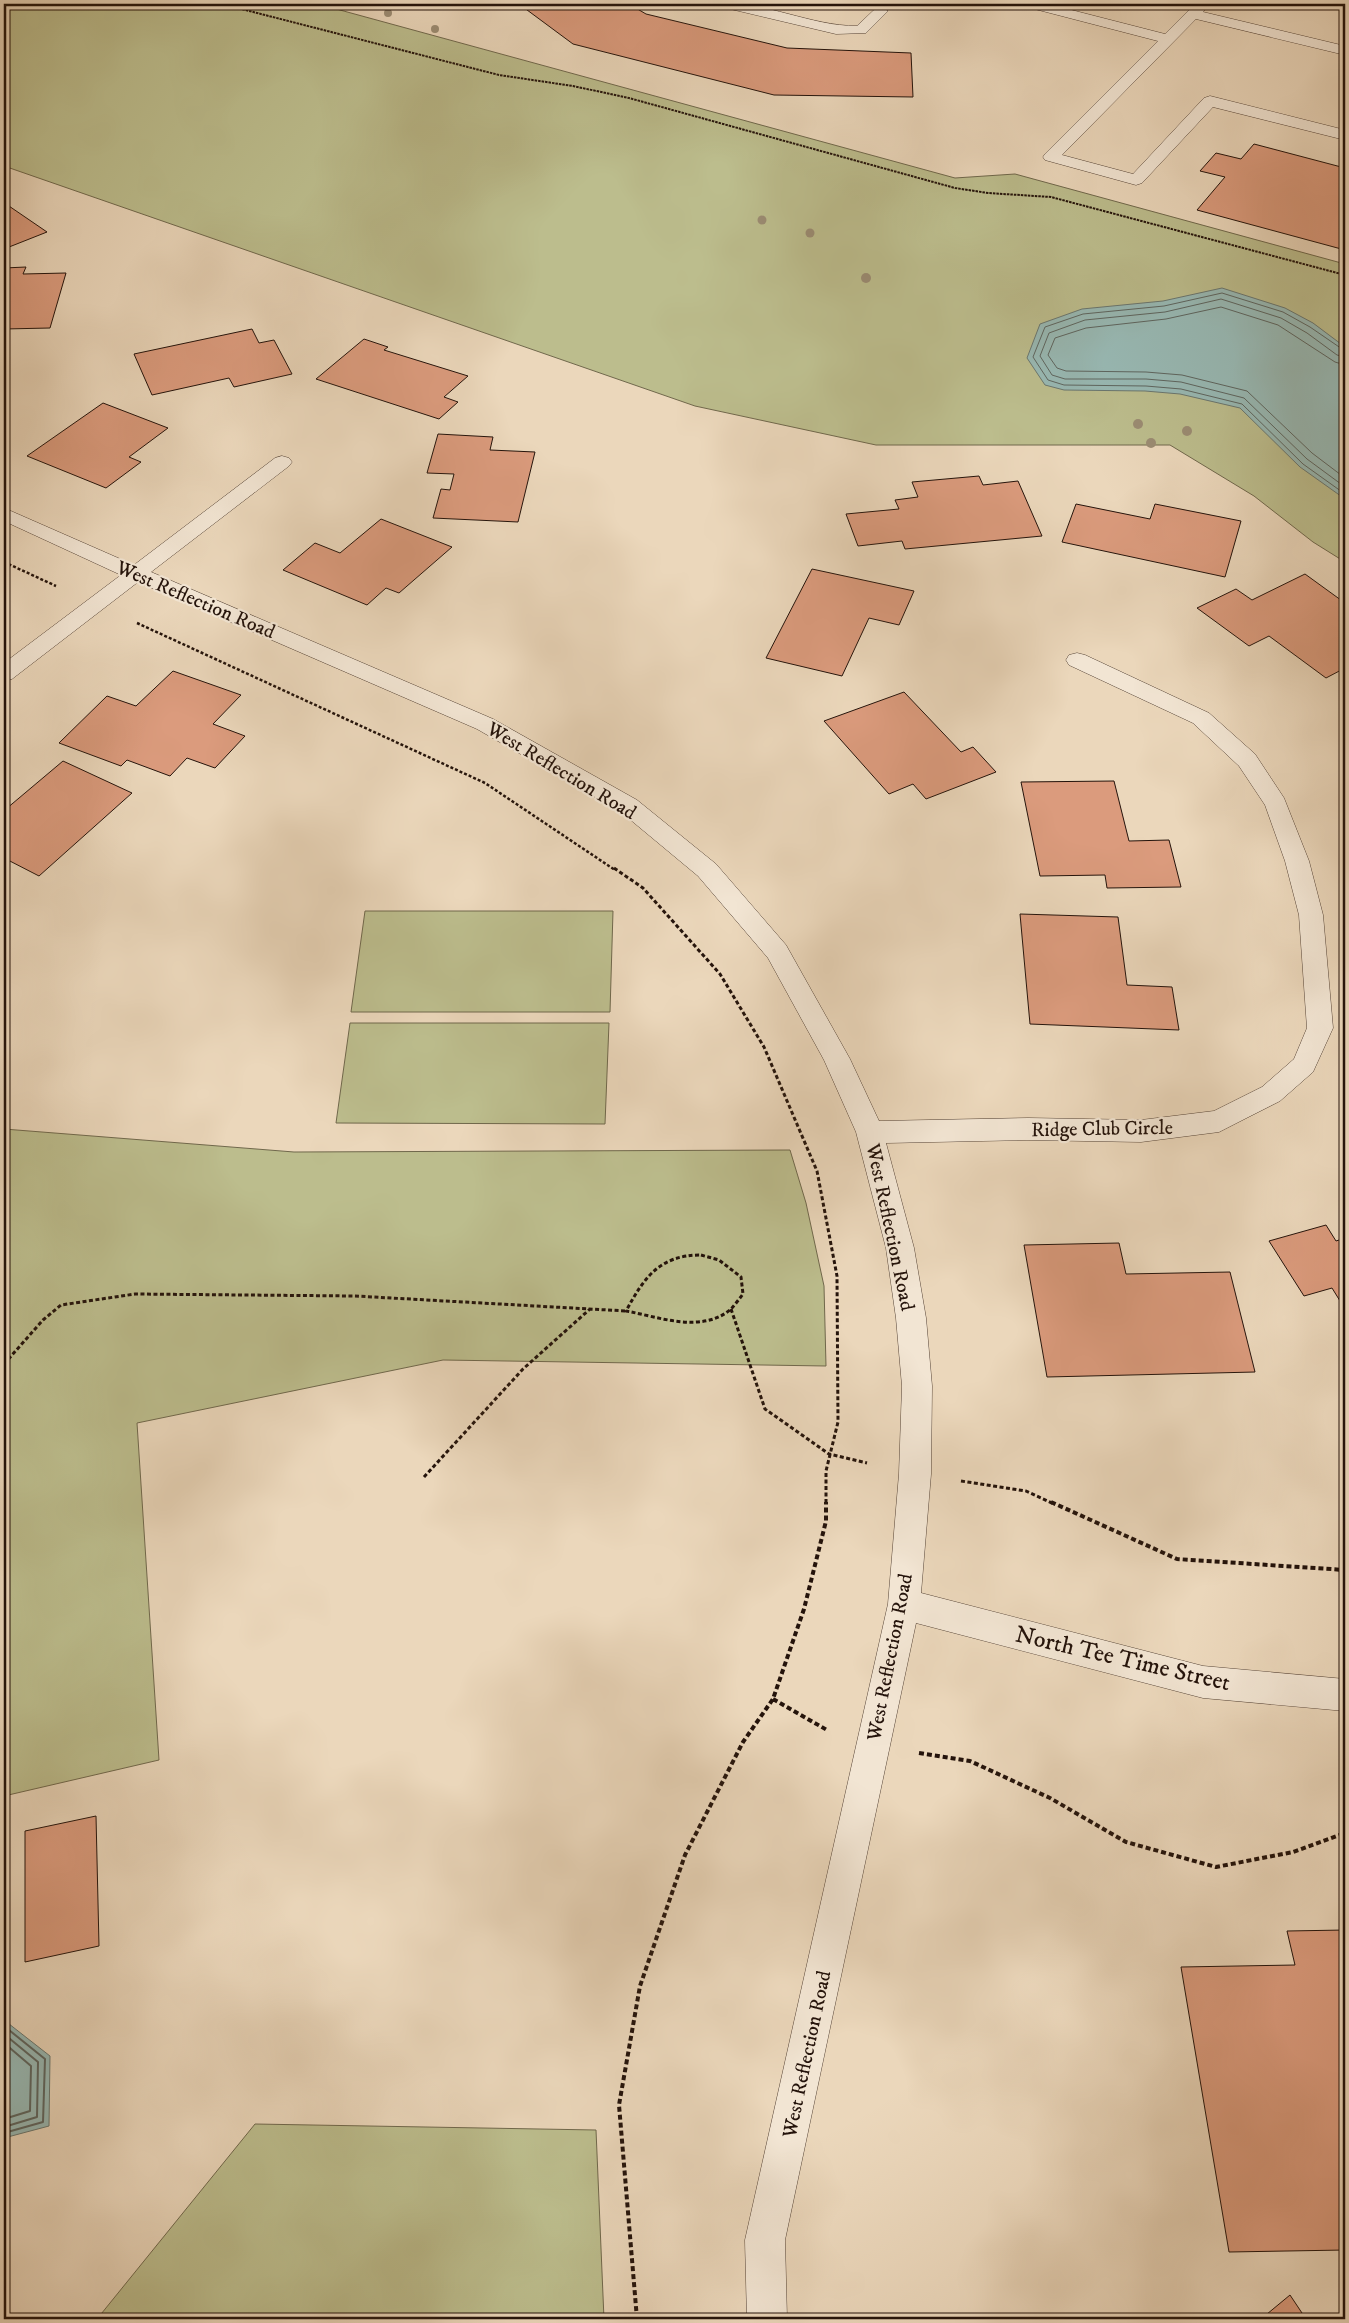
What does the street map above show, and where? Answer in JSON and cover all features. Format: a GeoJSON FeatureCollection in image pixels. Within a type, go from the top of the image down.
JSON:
{"type":"FeatureCollection","features":[{"type":"Feature","properties":{"kind":"street"},"geometry":{"type":"LineString","coordinates":[[727,4],[836,30],[861,30],[881,11]]}},
{"type":"Feature","properties":{"kind":"street"},"geometry":{"type":"LineString","coordinates":[[1032,4],[1168,39]]}},
{"type":"Feature","properties":{"kind":"street"},"geometry":{"type":"LineString","coordinates":[[1345,50],[1198,9],[1051,157],[1136,180],[1210,101],[1345,135]]}},
{"type":"Feature","properties":{"kind":"street"},"geometry":{"type":"LineString","coordinates":[[4,674],[282,462]]}},
{"type":"Feature","properties":{"kind":"street","name":"West Reflection Road"},"geometry":{"type":"LineString","coordinates":[[4,514],[136,574],[485,724],[629,806],[707,870],[776,952],[837,1059],[870,1132],[900,1248],[911,1318],[918,1386],[915,1474],[904,1604],[766,2240],[767,2319]]}},
{"type":"Feature","properties":{"kind":"street","name":"Ridge Club Circle"},"geometry":{"type":"LineString","coordinates":[[870,1132],[1141,1131],[1219,1121],[1271,1094],[1304,1065],[1320,1028],[1316,960],[1311,915],[1297,861],[1276,804],[1247,760],[1200,718],[1077,660]]}},
{"type":"Feature","properties":{"kind":"street","name":"North Tee Time Street"},"geometry":{"type":"LineString","coordinates":[[904,1604],[1203,1682],[1345,1695]]}},
{"type":"Feature","properties":{"kind":"path"},"geometry":{"type":"LineString","coordinates":[[222,4],[491,73],[572,86],[629,98],[955,188],[988,193],[1051,197],[1112,215],[1345,275]]}},
{"type":"Feature","properties":{"kind":"path"},"geometry":{"type":"LineString","coordinates":[[4,562],[485,783],[643,888],[720,974],[764,1047],[817,1171],[837,1276],[838,1422],[826,1471],[826,1521],[804,1609],[774,1699],[743,1742],[685,1855],[640,1986],[619,2105],[636,2319]]}},
{"type":"Feature","properties":{"kind":"path"},"geometry":{"type":"LineString","coordinates":[[4,1364],[43,1320],[62,1305],[135,1294],[355,1296],[626,1311],[696,1323],[714,1320],[731,1309],[743,1294],[742,1279],[732,1268],[716,1257],[698,1253],[675,1259],[654,1270],[643,1281],[626,1311]]}},
{"type":"Feature","properties":{"kind":"path"},"geometry":{"type":"LineString","coordinates":[[424,1477],[523,1369],[590,1309]]}},
{"type":"Feature","properties":{"kind":"path"},"geometry":{"type":"LineString","coordinates":[[731,1309],[765,1409],[829,1454],[915,1474],[1026,1491],[1177,1559],[1345,1570]]}},
{"type":"Feature","properties":{"kind":"path"},"geometry":{"type":"LineString","coordinates":[[774,1699],[848,1742],[970,1761],[1050,1798],[1126,1842],[1216,1867],[1293,1852],[1345,1833]]}},
{"type":"Feature","properties":{"kind":"green space"},"geometry":{"type":"Polygon","coordinates":[[[4,4],[318,4],[955,178],[1015,174],[1345,264],[1345,562],[1313,542],[1254,496],[1170,445],[876,445],[695,406],[4,166],[4,4]]]}},
{"type":"Feature","properties":{"kind":"green space"},"geometry":{"type":"Polygon","coordinates":[[[365,911],[613,911],[610,1012],[351,1012],[365,911]]]}},
{"type":"Feature","properties":{"kind":"green space"},"geometry":{"type":"Polygon","coordinates":[[[350,1023],[609,1023],[605,1124],[336,1123],[350,1023]]]}},
{"type":"Feature","properties":{"kind":"green space"},"geometry":{"type":"Polygon","coordinates":[[[4,1129],[294,1152],[790,1150],[806,1203],[824,1286],[826,1366],[443,1360],[137,1423],[159,1760],[4,1796],[4,1129]]]}},
{"type":"Feature","properties":{"kind":"green space"},"geometry":{"type":"Polygon","coordinates":[[[255,2124],[596,2130],[604,2319],[97,2319],[255,2124]]]}},
{"type":"Feature","properties":{"kind":"water"},"geometry":{"type":"Polygon","coordinates":[[[1222,288],[1285,308],[1313,323],[1345,347],[1345,499],[1300,467],[1240,408],[1180,394],[1145,391],[1064,390],[1045,385],[1027,358],[1040,324],[1082,309],[1163,301],[1222,288]]]}},
{"type":"Feature","properties":{"kind":"water"},"geometry":{"type":"Polygon","coordinates":[[[4,2020],[50,2056],[49,2126],[4,2138],[4,2020]]]}},
{"type":"Feature","properties":{"kind":"building"},"geometry":{"type":"Polygon","coordinates":[[[519,4],[629,4],[646,14],[787,48],[911,53],[913,97],[774,95],[573,44],[519,4]]]}},
{"type":"Feature","properties":{"kind":"building"},"geometry":{"type":"Polygon","coordinates":[[[1062,4],[1090,4],[1083,9],[1062,4]]]}},
{"type":"Feature","properties":{"kind":"building"},"geometry":{"type":"Polygon","coordinates":[[[1254,144],[1345,168],[1345,250],[1197,210],[1225,177],[1200,171],[1216,153],[1241,159],[1254,144]]]}},
{"type":"Feature","properties":{"kind":"building"},"geometry":{"type":"Polygon","coordinates":[[[4,204],[6,204],[47,232],[4,249],[4,204]]]}},
{"type":"Feature","properties":{"kind":"building"},"geometry":{"type":"Polygon","coordinates":[[[26,267],[23,274],[66,273],[50,328],[4,329],[4,268],[26,267]]]}},
{"type":"Feature","properties":{"kind":"building"},"geometry":{"type":"Polygon","coordinates":[[[252,329],[259,343],[274,340],[292,374],[234,387],[229,378],[152,395],[134,354],[252,329]]]}},
{"type":"Feature","properties":{"kind":"building"},"geometry":{"type":"Polygon","coordinates":[[[364,339],[388,347],[384,350],[468,376],[444,397],[458,402],[439,419],[316,379],[364,339]]]}},
{"type":"Feature","properties":{"kind":"building"},"geometry":{"type":"Polygon","coordinates":[[[103,403],[168,428],[129,457],[141,462],[106,488],[27,456],[103,403]]]}},
{"type":"Feature","properties":{"kind":"building"},"geometry":{"type":"Polygon","coordinates":[[[438,434],[493,437],[490,450],[535,452],[518,522],[433,518],[441,489],[450,490],[454,474],[427,473],[438,434]]]}},
{"type":"Feature","properties":{"kind":"building"},"geometry":{"type":"Polygon","coordinates":[[[979,476],[983,485],[1018,481],[1042,536],[905,549],[902,541],[858,546],[846,514],[899,509],[895,500],[918,497],[912,482],[979,476]]]}},
{"type":"Feature","properties":{"kind":"building"},"geometry":{"type":"Polygon","coordinates":[[[1076,504],[1150,519],[1155,504],[1241,521],[1225,577],[1062,542],[1076,504]]]}},
{"type":"Feature","properties":{"kind":"building"},"geometry":{"type":"Polygon","coordinates":[[[381,519],[452,547],[399,593],[386,588],[367,605],[283,570],[315,543],[340,553],[381,519]]]}},
{"type":"Feature","properties":{"kind":"building"},"geometry":{"type":"Polygon","coordinates":[[[812,569],[914,591],[899,625],[869,618],[842,676],[766,658],[812,569]]]}},
{"type":"Feature","properties":{"kind":"building"},"geometry":{"type":"Polygon","coordinates":[[[1305,574],[1345,603],[1345,668],[1326,678],[1269,636],[1249,646],[1197,608],[1236,589],[1252,600],[1305,574]]]}},
{"type":"Feature","properties":{"kind":"building"},"geometry":{"type":"Polygon","coordinates":[[[173,671],[241,695],[213,724],[245,736],[215,768],[187,758],[170,776],[127,760],[121,766],[59,743],[107,696],[136,706],[173,671]]]}},
{"type":"Feature","properties":{"kind":"building"},"geometry":{"type":"Polygon","coordinates":[[[904,692],[961,752],[973,747],[996,772],[926,799],[913,784],[889,794],[824,721],[904,692]]]}},
{"type":"Feature","properties":{"kind":"building"},"geometry":{"type":"Polygon","coordinates":[[[63,761],[132,793],[39,876],[4,858],[4,808],[6,809],[63,761]]]}},
{"type":"Feature","properties":{"kind":"building"},"geometry":{"type":"Polygon","coordinates":[[[1114,781],[1129,841],[1169,840],[1181,887],[1107,888],[1105,875],[1040,876],[1021,782],[1114,781]]]}},
{"type":"Feature","properties":{"kind":"building"},"geometry":{"type":"Polygon","coordinates":[[[1020,914],[1118,917],[1127,985],[1172,987],[1179,1030],[1030,1024],[1020,914]]]}},
{"type":"Feature","properties":{"kind":"building"},"geometry":{"type":"Polygon","coordinates":[[[1326,1225],[1336,1241],[1345,1238],[1345,1309],[1332,1288],[1304,1296],[1269,1241],[1326,1225]]]}},
{"type":"Feature","properties":{"kind":"building"},"geometry":{"type":"Polygon","coordinates":[[[1119,1243],[1126,1274],[1230,1272],[1255,1372],[1047,1377],[1024,1245],[1119,1243]]]}},
{"type":"Feature","properties":{"kind":"building"},"geometry":{"type":"Polygon","coordinates":[[[96,1816],[99,1946],[25,1962],[25,1831],[96,1816]]]}},
{"type":"Feature","properties":{"kind":"building"},"geometry":{"type":"Polygon","coordinates":[[[1345,1930],[1345,2250],[1229,2252],[1181,1967],[1295,1965],[1287,1931],[1345,1930]]]}},
{"type":"Feature","properties":{"kind":"building"},"geometry":{"type":"Polygon","coordinates":[[[1290,2295],[1306,2319],[1261,2319],[1290,2295]]]}}]}
